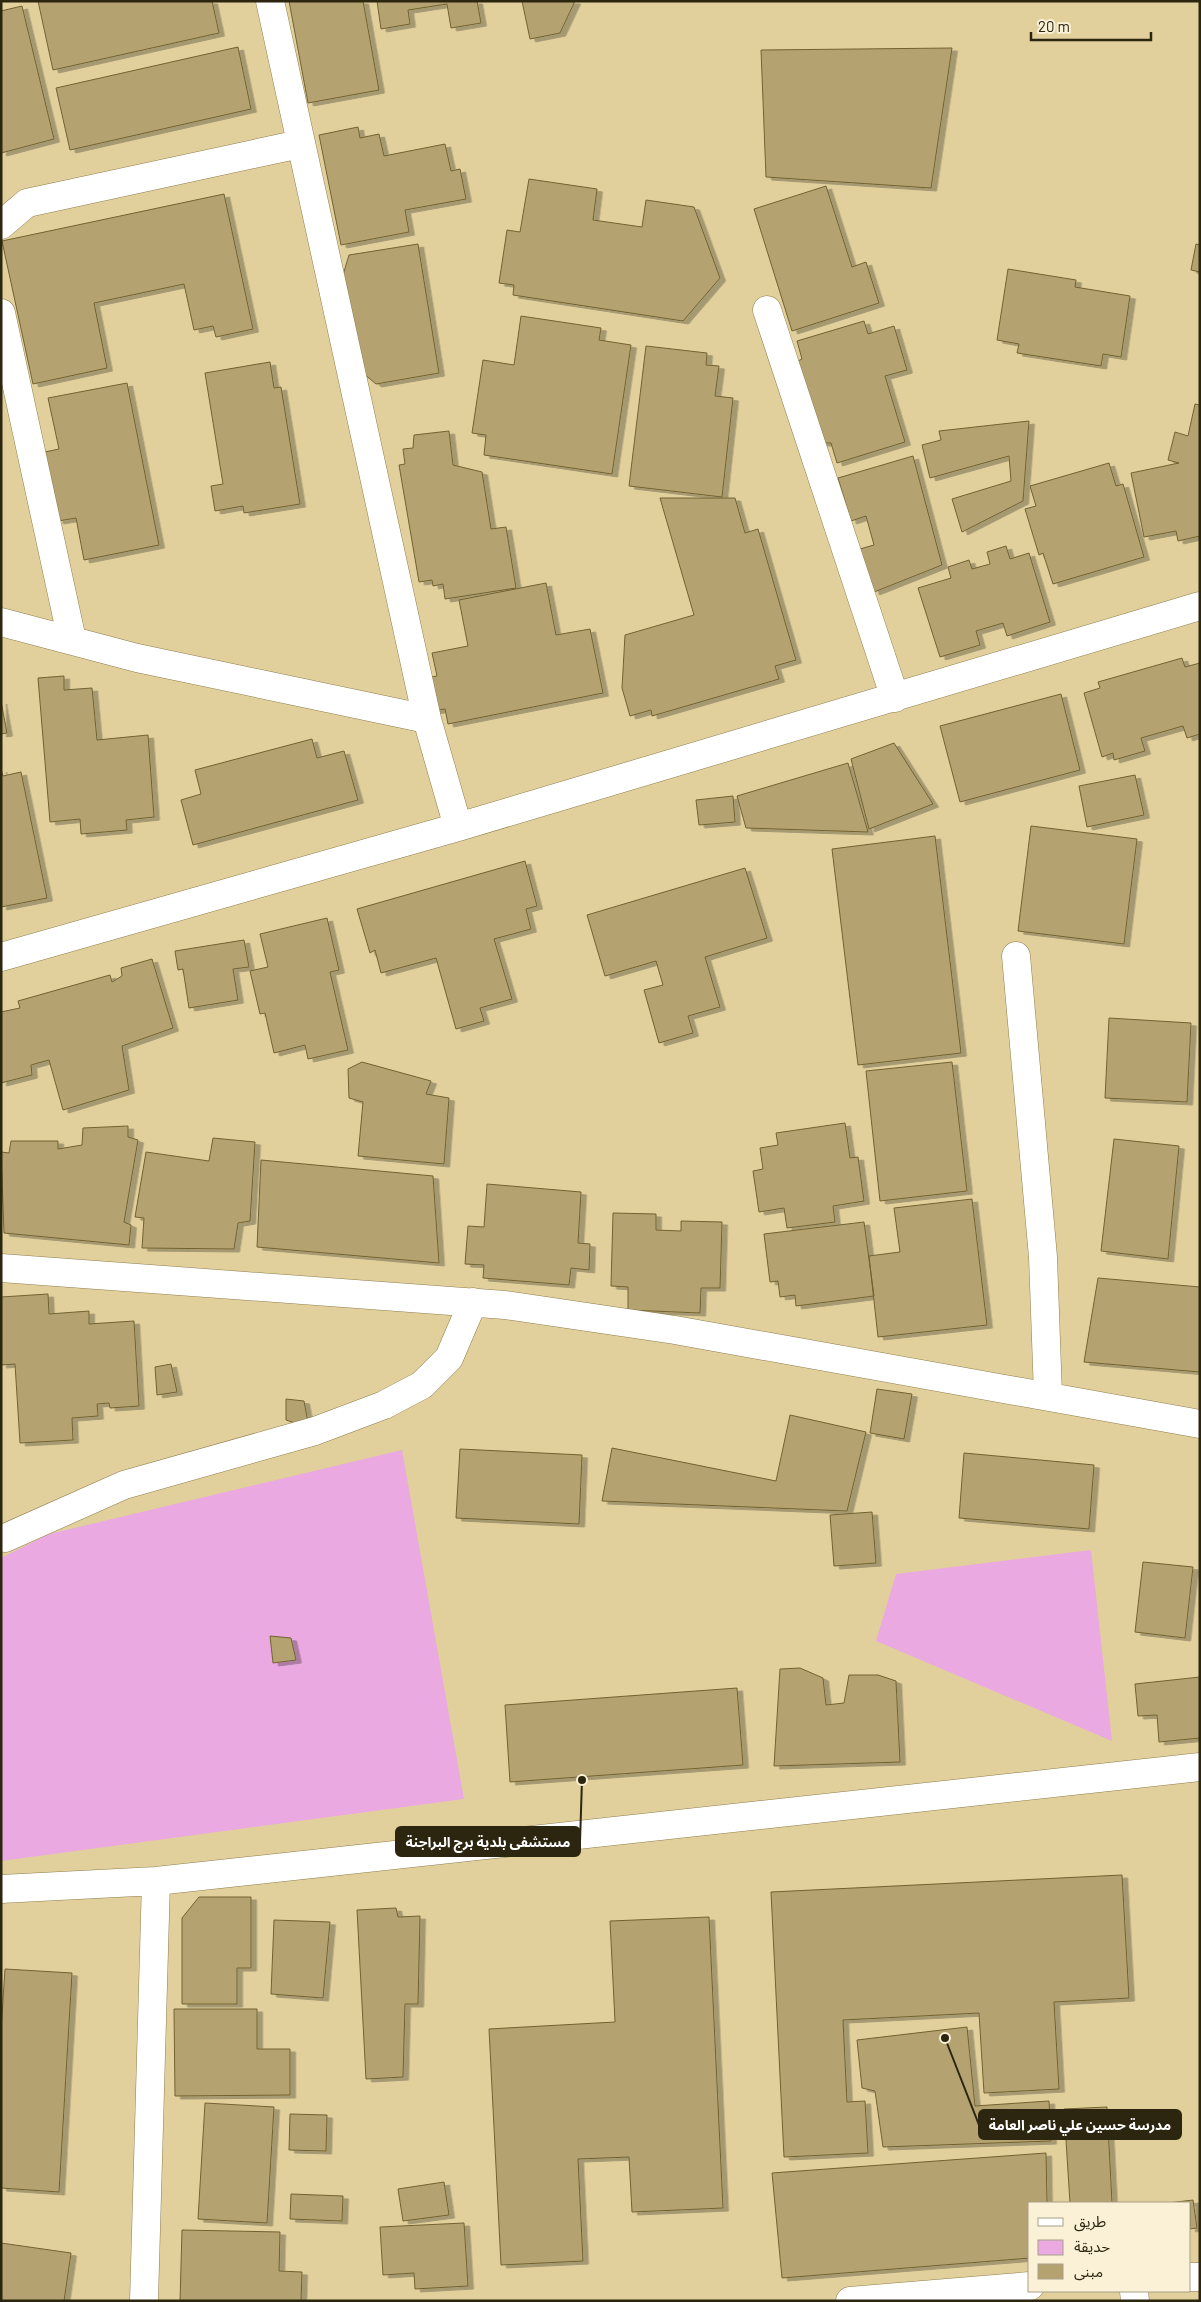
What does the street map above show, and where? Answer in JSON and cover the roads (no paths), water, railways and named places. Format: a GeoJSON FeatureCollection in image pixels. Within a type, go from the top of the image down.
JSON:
{"type":"FeatureCollection","features":[{"type":"Feature","properties":{"kind":"street"},"geometry":{"type":"LineString","coordinates":[[270,1],[427,719],[458,828]]}},
{"type":"Feature","properties":{"kind":"street"},"geometry":{"type":"LineString","coordinates":[[1,225],[27,203],[300,144]]}},
{"type":"Feature","properties":{"kind":"street"},"geometry":{"type":"LineString","coordinates":[[767,310],[895,698]]}},
{"type":"Feature","properties":{"kind":"street"},"geometry":{"type":"LineString","coordinates":[[1,313],[72,640]]}},
{"type":"Feature","properties":{"kind":"street"},"geometry":{"type":"LineString","coordinates":[[1,957],[458,828],[1200,606]]}},
{"type":"Feature","properties":{"kind":"street"},"geometry":{"type":"LineString","coordinates":[[1,622],[137,658],[427,719]]}},
{"type":"Feature","properties":{"kind":"street"},"geometry":{"type":"LineString","coordinates":[[1016,956],[1043,1257],[1048,1395]]}},
{"type":"Feature","properties":{"kind":"street"},"geometry":{"type":"LineString","coordinates":[[1,1268],[505,1305],[675,1330],[1048,1395],[1200,1424]]}},
{"type":"Feature","properties":{"kind":"street"},"geometry":{"type":"LineString","coordinates":[[5,1538],[124,1485],[315,1432],[392,1401],[422,1386],[449,1358],[473,1302]]}},
{"type":"Feature","properties":{"kind":"street"},"geometry":{"type":"LineString","coordinates":[[1,1889],[156,1881],[1200,1767]]}},
{"type":"Feature","properties":{"kind":"street"},"geometry":{"type":"LineString","coordinates":[[144,2301],[156,1881]]}},
{"type":"Feature","properties":{"kind":"street"},"geometry":{"type":"LineString","coordinates":[[850,2301],[1028,2286]]}},
{"type":"Feature","properties":{"kind":"place","name":"مستشفی بلدیة برج البراجنة"},"geometry":{"type":"Point","coordinates":[582,1780]}},
{"type":"Feature","properties":{"kind":"place","name":"مدرسة حسين علي ناصر العامة"},"geometry":{"type":"Point","coordinates":[945,2038]}}]}
